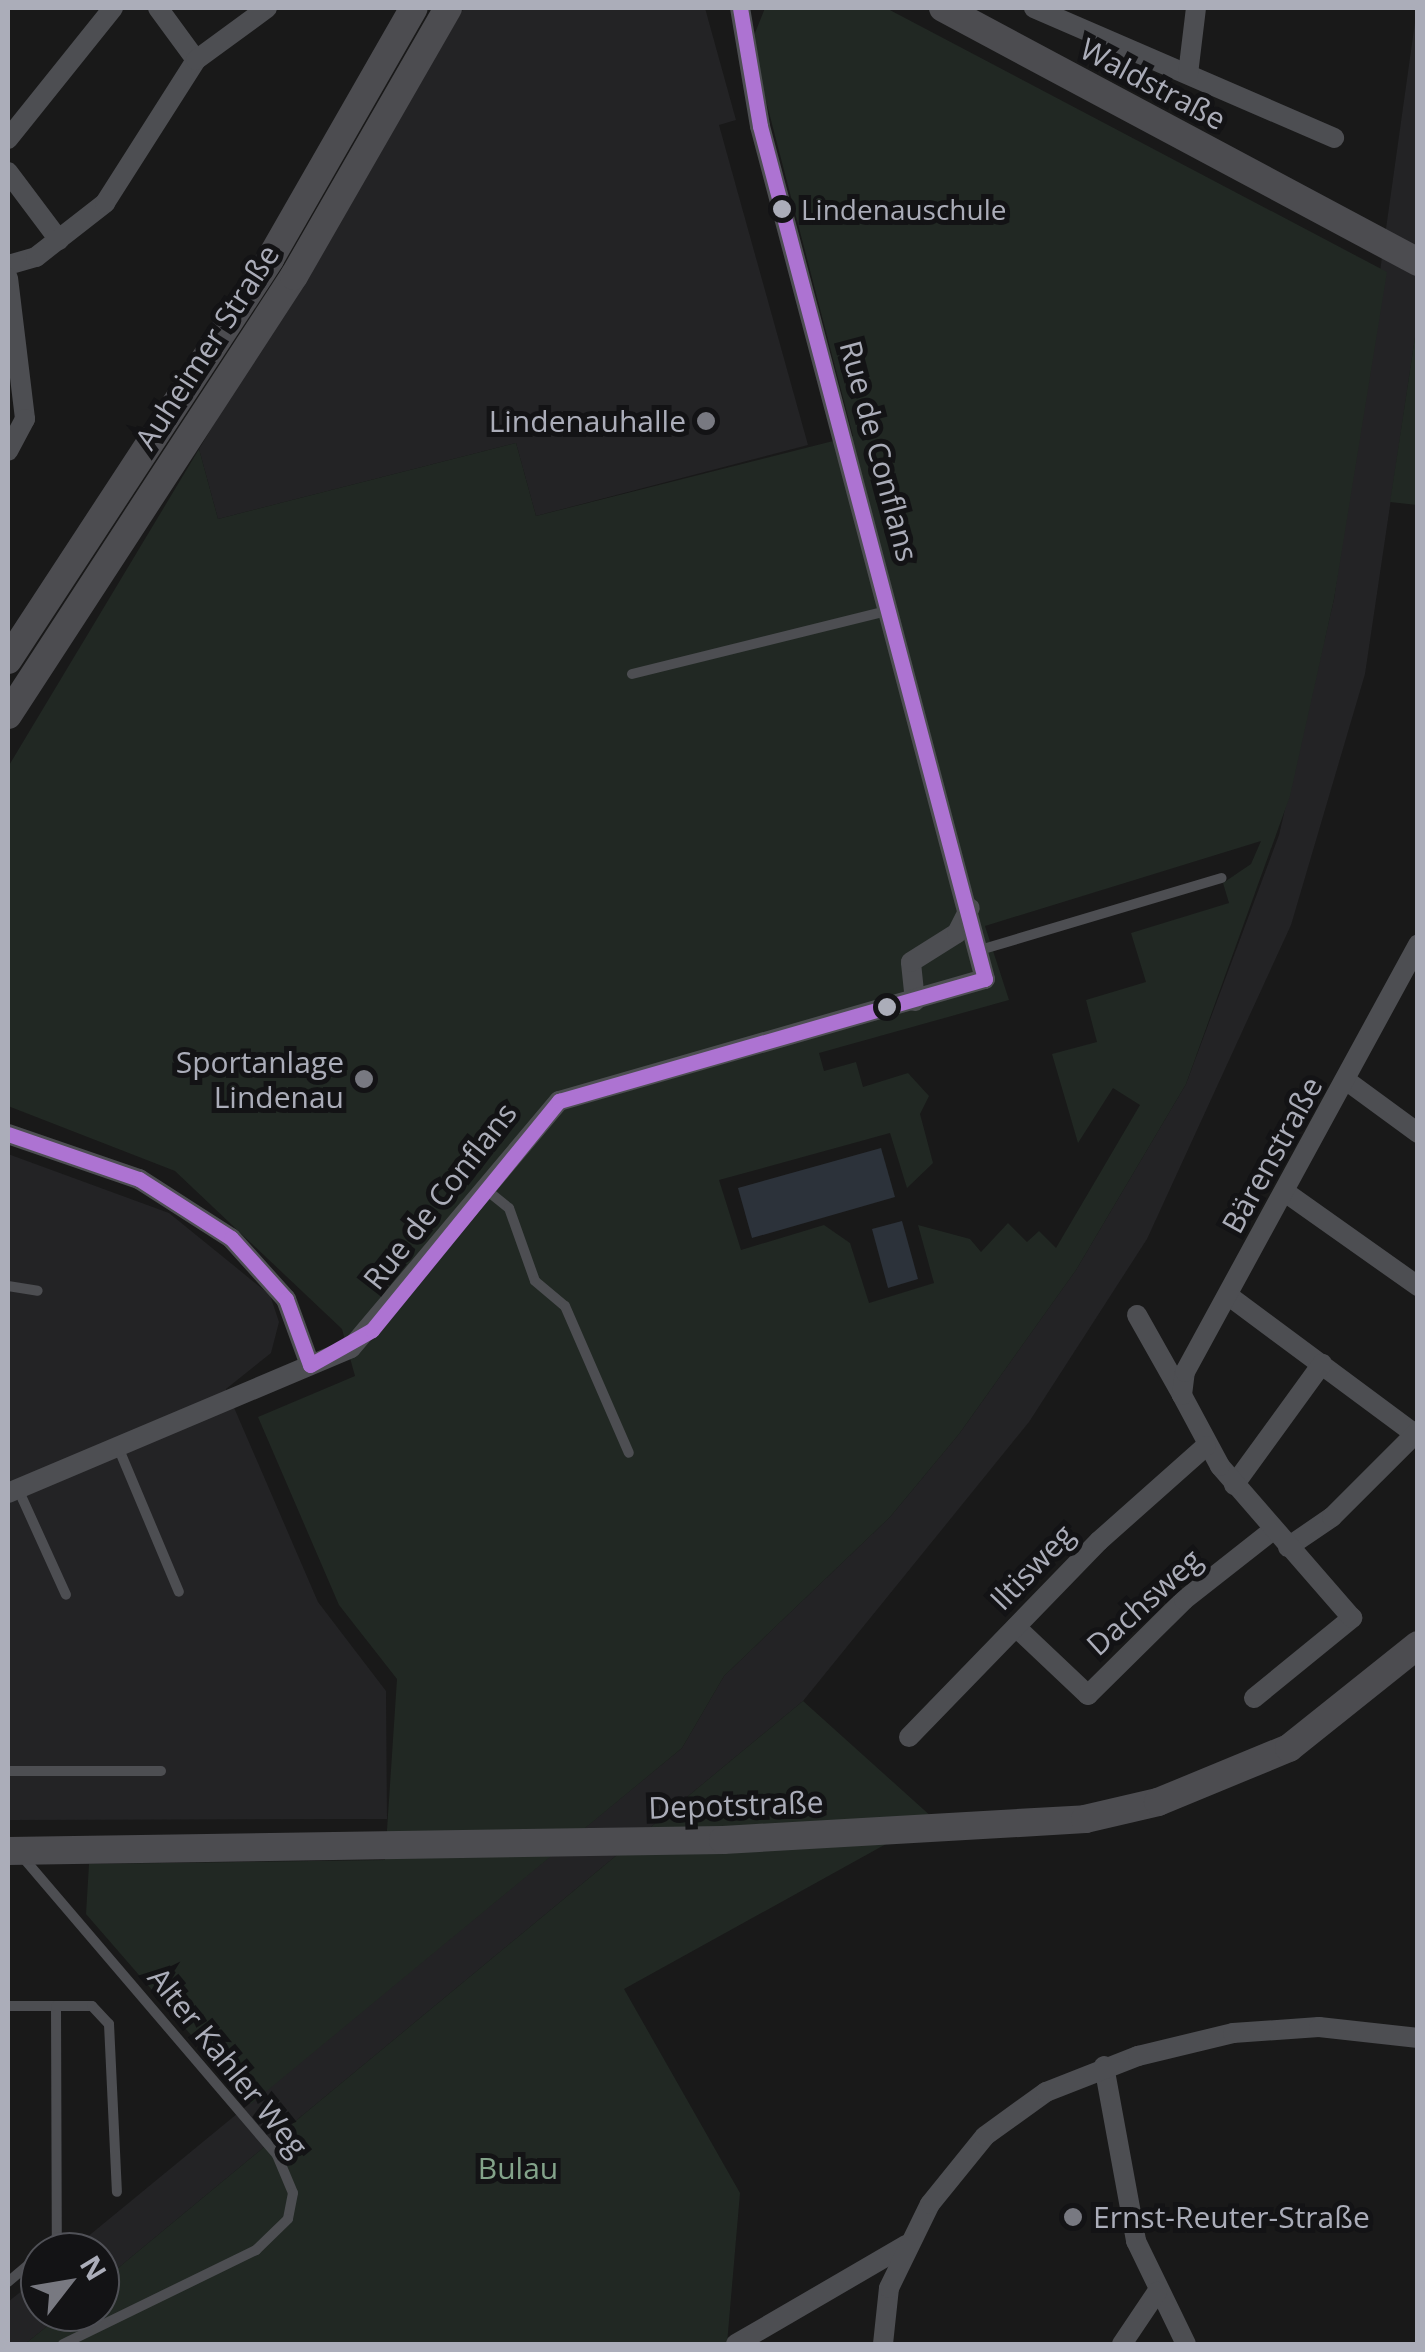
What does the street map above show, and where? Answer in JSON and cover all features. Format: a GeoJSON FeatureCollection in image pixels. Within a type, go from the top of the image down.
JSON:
{"type":"FeatureCollection","features":[{"type":"Feature","properties":{"kind":"main road","name":"Auheimer Straße"},"geometry":{"type":"LineString","coordinates":[[8,660],[270,259],[414,8]]}},
{"type":"Feature","properties":{"kind":"main road","name":"Auheimer Straße"},"geometry":{"type":"LineString","coordinates":[[8,715],[294,276],[448,8]]}},
{"type":"Feature","properties":{"kind":"main road","name":"Waldstraße"},"geometry":{"type":"LineString","coordinates":[[943,8],[1418,262]]}},
{"type":"Feature","properties":{"kind":"main road","name":"Depotstraße"},"geometry":{"type":"LineString","coordinates":[[10,1847],[723,1840],[1056,1824],[1158,1802],[1290,1748],[1418,1645]]}},
{"type":"Feature","properties":{"kind":"street"},"geometry":{"type":"LineString","coordinates":[[8,138],[113,8]]}},
{"type":"Feature","properties":{"kind":"street"},"geometry":{"type":"LineString","coordinates":[[158,8],[196,60]]}},
{"type":"Feature","properties":{"kind":"street"},"geometry":{"type":"LineString","coordinates":[[8,265],[59,240],[118,188],[196,60],[267,8]]}},
{"type":"Feature","properties":{"kind":"street","name":"Rue de Conflans"},"geometry":{"type":"LineString","coordinates":[[13,1490],[310,1365],[372,1330],[483,1188],[560,1101],[984,980],[970,908],[760,126],[740,8]]}},
{"type":"Feature","properties":{"kind":"street"},"geometry":{"type":"LineString","coordinates":[[1034,8],[1334,138]]}},
{"type":"Feature","properties":{"kind":"street"},"geometry":{"type":"LineString","coordinates":[[1188,74],[1196,8]]}},
{"type":"Feature","properties":{"kind":"street"},"geometry":{"type":"LineString","coordinates":[[8,172],[59,240]]}},
{"type":"Feature","properties":{"kind":"street"},"geometry":{"type":"LineString","coordinates":[[8,278],[26,420],[8,450]]}},
{"type":"Feature","properties":{"kind":"street"},"geometry":{"type":"LineString","coordinates":[[916,1000],[910,962],[957,933],[970,908]]}},
{"type":"Feature","properties":{"kind":"street","name":"Bärenstraße"},"geometry":{"type":"LineString","coordinates":[[1182,1394],[1228,1296],[1285,1192],[1410,980],[1418,944]]}},
{"type":"Feature","properties":{"kind":"street"},"geometry":{"type":"LineString","coordinates":[[1347,1081],[1418,1133]]}},
{"type":"Feature","properties":{"kind":"street"},"geometry":{"type":"LineString","coordinates":[[8,1134],[139,1179],[217,1228],[286,1299],[310,1365]]}},
{"type":"Feature","properties":{"kind":"street"},"geometry":{"type":"LineString","coordinates":[[1285,1192],[1418,1286]]}},
{"type":"Feature","properties":{"kind":"street"},"geometry":{"type":"LineString","coordinates":[[1228,1296],[1416,1432],[1332,1517],[1288,1547]]}},
{"type":"Feature","properties":{"kind":"street"},"geometry":{"type":"LineString","coordinates":[[1136,1314],[1182,1394],[1206,1446],[1234,1485],[1352,1618],[1254,1698]]}},
{"type":"Feature","properties":{"kind":"street"},"geometry":{"type":"LineString","coordinates":[[1234,1485],[1322,1364]]}},
{"type":"Feature","properties":{"kind":"street","name":"Iltisweg"},"geometry":{"type":"LineString","coordinates":[[909,1737],[1016,1627],[1206,1446]]}},
{"type":"Feature","properties":{"kind":"street","name":"Dachsweg"},"geometry":{"type":"LineString","coordinates":[[1016,1627],[1088,1695],[1184,1600],[1273,1530]]}},
{"type":"Feature","properties":{"kind":"street"},"geometry":{"type":"LineString","coordinates":[[883,2344],[888,2288],[906,2246],[985,2136],[1046,2092],[1104,2066],[1264,2029],[1418,2038]]}},
{"type":"Feature","properties":{"kind":"street"},"geometry":{"type":"LineString","coordinates":[[1104,2066],[1118,2174],[1157,2292],[1186,2344]]}},
{"type":"Feature","properties":{"kind":"street"},"geometry":{"type":"LineString","coordinates":[[736,2344],[906,2246]]}},
{"type":"Feature","properties":{"kind":"street"},"geometry":{"type":"LineString","coordinates":[[1122,2344],[1157,2292]]}},
{"type":"Feature","properties":{"kind":"lane"},"geometry":{"type":"LineString","coordinates":[[632,674],[891,610]]}},
{"type":"Feature","properties":{"kind":"lane"},"geometry":{"type":"LineString","coordinates":[[980,950],[1222,878]]}},
{"type":"Feature","properties":{"kind":"lane"},"geometry":{"type":"LineString","coordinates":[[483,1188],[508,1208],[535,1281],[565,1306],[629,1453]]}},
{"type":"Feature","properties":{"kind":"lane"},"geometry":{"type":"LineString","coordinates":[[8,1286],[38,1292]]}},
{"type":"Feature","properties":{"kind":"lane"},"geometry":{"type":"LineString","coordinates":[[118,1446],[179,1592]]}},
{"type":"Feature","properties":{"kind":"lane"},"geometry":{"type":"LineString","coordinates":[[13,1490],[66,1594]]}},
{"type":"Feature","properties":{"kind":"lane"},"geometry":{"type":"LineString","coordinates":[[8,1771],[161,1771]]}},
{"type":"Feature","properties":{"kind":"lane","name":"Alter Kahler Weg"},"geometry":{"type":"LineString","coordinates":[[10,1847],[277,2155],[293,2193],[275,2234],[219,2274],[63,2344]]}},
{"type":"Feature","properties":{"kind":"lane"},"geometry":{"type":"LineString","coordinates":[[8,2006],[92,2006],[109,2024],[116,2192]]}},
{"type":"Feature","properties":{"kind":"lane"},"geometry":{"type":"LineString","coordinates":[[56,2006],[57,2232]]}},
{"type":"Feature","properties":{"kind":"shaded area","name":"Lindenauschule"},"geometry":{"type":"Polygon","coordinates":[[[464,8],[705,8],[736,120],[719,125],[808,445],[536,516],[516,443],[218,519],[199,449],[464,8]]]}},
{"type":"Feature","properties":{"kind":"shaded area"},"geometry":{"type":"Polygon","coordinates":[[[1417,8],[1417,324],[1365,674],[1291,925],[1147,1239],[1029,1422],[803,1701],[120,2266],[120,2232],[93,2232],[682,1748],[724,1676],[890,1517],[959,1434],[1076,1270],[1186,1084],[1279,835],[1334,599],[1417,8]]]}},
{"type":"Feature","properties":{"kind":"shaded area"},"geometry":{"type":"Polygon","coordinates":[[[881,1148],[895,1197],[752,1238],[738,1188],[881,1148]]]}},
{"type":"Feature","properties":{"kind":"shaded area"},"geometry":{"type":"Polygon","coordinates":[[[8,1154],[169,1213],[270,1295],[279,1322],[271,1353],[226,1389],[318,1602],[386,1691],[387,1819],[8,1820],[8,1154]]]}},
{"type":"Feature","properties":{"kind":"shaded area"},"geometry":{"type":"Polygon","coordinates":[[[902,1221],[918,1279],[888,1288],[872,1229],[902,1221]]]}},
{"type":"Feature","properties":{"kind":"shaded area"},"geometry":{"type":"Polygon","coordinates":[[[20,2292],[20,2332],[40,2332],[25,2344],[8,2344],[8,2302],[20,2292]]]}},
{"type":"Feature","properties":{"kind":"green space"},"geometry":{"type":"Polygon","coordinates":[[[765,8],[886,8],[1387,272],[1334,599],[1290,796],[1186,1084],[1076,1270],[959,1434],[890,1517],[724,1676],[682,1748],[251,2104],[86,1914],[89,1864],[385,1860],[397,1679],[339,1605],[258,1417],[355,1376],[342,1329],[175,1171],[8,1106],[8,767],[199,449],[218,519],[516,443],[536,516],[853,436],[751,43],[765,8]],[[1261,841],[985,926],[1009,1000],[819,1053],[824,1071],[856,1062],[863,1087],[908,1073],[929,1096],[920,1114],[933,1163],[907,1188],[890,1133],[719,1180],[741,1250],[824,1225],[850,1243],[869,1303],[934,1283],[918,1225],[970,1239],[981,1252],[1008,1223],[1027,1242],[1039,1231],[1056,1248],[1140,1105],[1113,1088],[1078,1143],[1052,1054],[1097,1042],[1086,1000],[1146,982],[1131,933],[1229,903],[1223,883],[1251,864],[1261,841]]]}},
{"type":"Feature","properties":{"kind":"green space"},"geometry":{"type":"Polygon","coordinates":[[[1417,324],[1417,505],[1390,502],[1417,324]]]}},
{"type":"Feature","properties":{"kind":"green space","name":"Bulau"},"geometry":{"type":"Polygon","coordinates":[[[803,1701],[933,1818],[624,1989],[740,2193],[727,2344],[25,2344],[40,2332],[120,2332],[120,2266],[803,1701]]]}},
{"type":"Feature","properties":{"kind":"transit line"},"geometry":{"type":"LineString","coordinates":[[8,1134],[139,1179],[231,1238],[286,1299],[310,1365],[372,1330],[559,1101],[985,979],[760,126],[740,8]]}},
{"type":"Feature","properties":{"kind":"place","name":"Lindenauschule"},"geometry":{"type":"Point","coordinates":[782,209]}},
{"type":"Feature","properties":{"kind":"place","name":"Lindenauhalle"},"geometry":{"type":"Point","coordinates":[706,421]}},
{"type":"Feature","properties":{"kind":"place","name":"Sportanlage Lindenau"},"geometry":{"type":"Point","coordinates":[364,1079]}},
{"type":"Feature","properties":{"kind":"place","name":"Ernst-Reuter-Straße"},"geometry":{"type":"Point","coordinates":[1073,2217]}}]}
